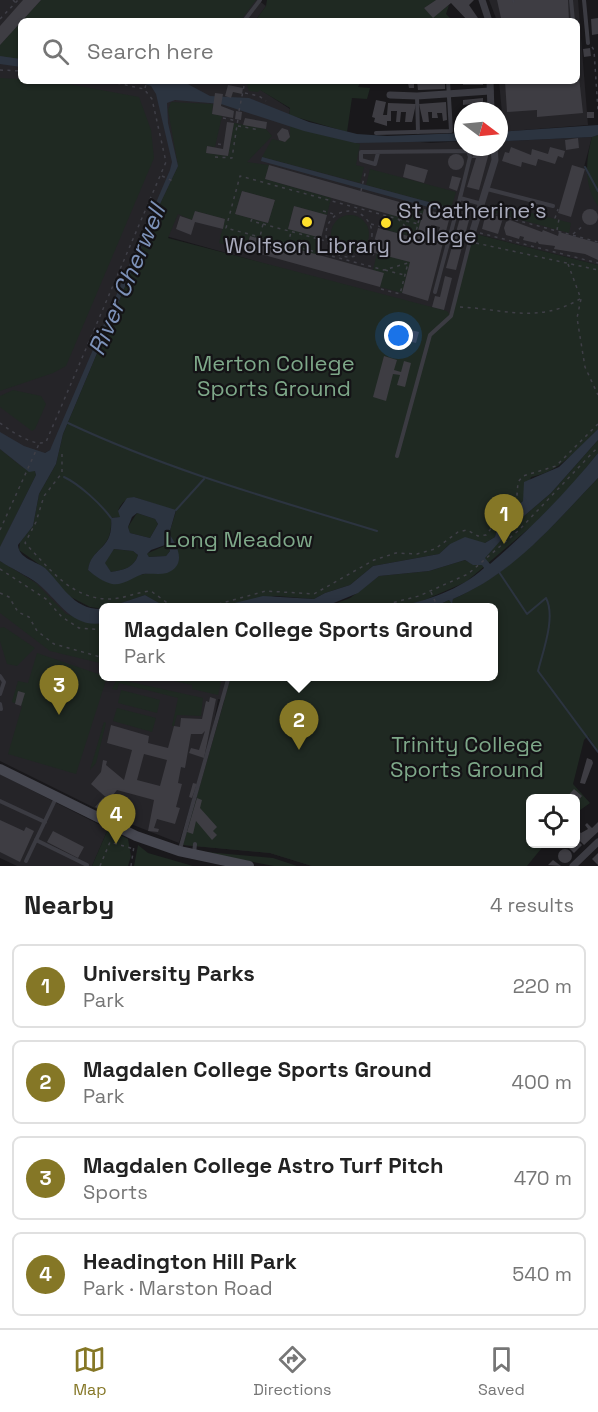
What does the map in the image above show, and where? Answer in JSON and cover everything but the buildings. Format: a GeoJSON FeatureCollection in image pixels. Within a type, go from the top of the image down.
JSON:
{"type":"FeatureCollection","features":[{"type":"Feature","properties":{"kind":"main road"},"geometry":{"type":"LineString","coordinates":[[0,769],[136,836],[179,851],[194,849],[230,864],[249,866]]}},
{"type":"Feature","properties":{"kind":"street"},"geometry":{"type":"LineString","coordinates":[[482,0],[488,18]]}},
{"type":"Feature","properties":{"kind":"street"},"geometry":{"type":"LineString","coordinates":[[490,84],[491,102]]}},
{"type":"Feature","properties":{"kind":"street"},"geometry":{"type":"LineString","coordinates":[[390,95],[417,96],[490,91]]}},
{"type":"Feature","properties":{"kind":"street"},"geometry":{"type":"LineString","coordinates":[[471,237],[487,189],[495,156]]}},
{"type":"Feature","properties":{"kind":"street"},"geometry":{"type":"LineString","coordinates":[[573,866],[598,842]]}},
{"type":"Feature","properties":{"kind":"lane"},"geometry":{"type":"LineString","coordinates":[[246,18],[261,0]]}},
{"type":"Feature","properties":{"kind":"lane"},"geometry":{"type":"LineString","coordinates":[[571,0],[573,18]]}},
{"type":"Feature","properties":{"kind":"lane"},"geometry":{"type":"LineString","coordinates":[[584,0],[588,43]]}},
{"type":"Feature","properties":{"kind":"lane"},"geometry":{"type":"LineString","coordinates":[[376,133],[451,131],[447,84]]}},
{"type":"Feature","properties":{"kind":"lane"},"geometry":{"type":"LineString","coordinates":[[417,96],[418,132]]}},
{"type":"Feature","properties":{"kind":"lane"},"geometry":{"type":"LineString","coordinates":[[378,153],[375,164],[361,160],[361,152],[468,151],[470,157],[435,292]]}},
{"type":"Feature","properties":{"kind":"lane"},"geometry":{"type":"LineString","coordinates":[[487,189],[553,206]]}},
{"type":"Feature","properties":{"kind":"lane"},"geometry":{"type":"LineString","coordinates":[[460,198],[481,207]]}},
{"type":"Feature","properties":{"kind":"lane"},"geometry":{"type":"LineString","coordinates":[[397,456],[430,335],[451,316],[471,237]]}},
{"type":"Feature","properties":{"kind":"lane"},"geometry":{"type":"LineString","coordinates":[[0,676],[4,682],[0,694]]}},
{"type":"Feature","properties":{"kind":"lane"},"geometry":{"type":"LineString","coordinates":[[179,851],[228,681]]}},
{"type":"Feature","properties":{"kind":"lane"},"geometry":{"type":"LineString","coordinates":[[0,704],[1,709]]}},
{"type":"Feature","properties":{"kind":"lane"},"geometry":{"type":"LineString","coordinates":[[26,861],[57,797]]}},
{"type":"Feature","properties":{"kind":"lane"},"geometry":{"type":"LineString","coordinates":[[0,801],[45,822]]}},
{"type":"Feature","properties":{"kind":"lane"},"geometry":{"type":"LineString","coordinates":[[36,840],[87,865]]}},
{"type":"Feature","properties":{"kind":"path"},"geometry":{"type":"LineString","coordinates":[[13,0],[18,5]]}},
{"type":"Feature","properties":{"kind":"path"},"geometry":{"type":"LineString","coordinates":[[0,19],[18,0]]}},
{"type":"Feature","properties":{"kind":"path"},"geometry":{"type":"LineString","coordinates":[[594,50],[598,111]]}},
{"type":"Feature","properties":{"kind":"path"},"geometry":{"type":"LineString","coordinates":[[0,70],[18,71]]}},
{"type":"Feature","properties":{"kind":"path"},"geometry":{"type":"LineString","coordinates":[[126,84],[145,87]]}},
{"type":"Feature","properties":{"kind":"path"},"geometry":{"type":"LineString","coordinates":[[0,423],[14,433],[39,443],[46,442],[61,410],[166,162],[152,99],[145,87],[146,84]]}},
{"type":"Feature","properties":{"kind":"path"},"geometry":{"type":"LineString","coordinates":[[239,111],[244,87],[242,84]]}},
{"type":"Feature","properties":{"kind":"path"},"geometry":{"type":"LineString","coordinates":[[243,93],[259,96],[266,101]]}},
{"type":"Feature","properties":{"kind":"path"},"geometry":{"type":"LineString","coordinates":[[215,157],[232,158],[238,120],[223,118]]}},
{"type":"Feature","properties":{"kind":"path"},"geometry":{"type":"LineString","coordinates":[[237,126],[260,130]]}},
{"type":"Feature","properties":{"kind":"path"},"geometry":{"type":"LineString","coordinates":[[218,144],[223,145]]}},
{"type":"Feature","properties":{"kind":"path"},"geometry":{"type":"LineString","coordinates":[[230,146],[234,147]]}},
{"type":"Feature","properties":{"kind":"path"},"geometry":{"type":"LineString","coordinates":[[361,190],[368,162]]}},
{"type":"Feature","properties":{"kind":"path"},"geometry":{"type":"LineString","coordinates":[[161,175],[172,181]]}},
{"type":"Feature","properties":{"kind":"path"},"geometry":{"type":"LineString","coordinates":[[405,275],[226,228],[240,176],[418,224]]}},
{"type":"Feature","properties":{"kind":"path"},"geometry":{"type":"LineString","coordinates":[[355,212],[357,206]]}},
{"type":"Feature","properties":{"kind":"path"},"geometry":{"type":"LineString","coordinates":[[553,206],[558,208],[555,218],[559,219],[556,230]]}},
{"type":"Feature","properties":{"kind":"path"},"geometry":{"type":"LineString","coordinates":[[481,207],[598,242]]}},
{"type":"Feature","properties":{"kind":"path"},"geometry":{"type":"LineString","coordinates":[[398,219],[414,236],[422,210]]}},
{"type":"Feature","properties":{"kind":"path"},"geometry":{"type":"LineString","coordinates":[[323,211],[337,215],[355,212]]}},
{"type":"Feature","properties":{"kind":"path"},"geometry":{"type":"LineString","coordinates":[[355,212],[369,224],[382,227]]}},
{"type":"Feature","properties":{"kind":"path"},"geometry":{"type":"LineString","coordinates":[[337,215],[328,224],[327,241],[335,253],[343,258],[364,252],[375,255]]}},
{"type":"Feature","properties":{"kind":"path"},"geometry":{"type":"LineString","coordinates":[[252,219],[251,221],[327,241]]}},
{"type":"Feature","properties":{"kind":"path"},"geometry":{"type":"LineString","coordinates":[[260,237],[263,224]]}},
{"type":"Feature","properties":{"kind":"path"},"geometry":{"type":"LineString","coordinates":[[364,252],[372,236],[369,224]]}},
{"type":"Feature","properties":{"kind":"path"},"geometry":{"type":"LineString","coordinates":[[573,235],[583,226]]}},
{"type":"Feature","properties":{"kind":"path"},"geometry":{"type":"LineString","coordinates":[[288,244],[291,232]]}},
{"type":"Feature","properties":{"kind":"path"},"geometry":{"type":"LineString","coordinates":[[471,237],[598,263]]}},
{"type":"Feature","properties":{"kind":"path"},"geometry":{"type":"LineString","coordinates":[[471,237],[598,270]]}},
{"type":"Feature","properties":{"kind":"path"},"geometry":{"type":"LineString","coordinates":[[381,289],[400,294],[408,263],[384,270]]}},
{"type":"Feature","properties":{"kind":"path"},"geometry":{"type":"LineString","coordinates":[[568,264],[581,299],[577,318],[585,367],[598,395]]}},
{"type":"Feature","properties":{"kind":"path"},"geometry":{"type":"LineString","coordinates":[[453,306],[499,309],[513,315],[539,314],[563,309],[581,299]]}},
{"type":"Feature","properties":{"kind":"path"},"geometry":{"type":"LineString","coordinates":[[222,603],[266,591],[314,594],[374,560],[396,554],[417,554],[435,549],[458,532],[467,530],[478,536],[486,535],[517,495],[518,482],[523,476],[556,466],[598,424]]}},
{"type":"Feature","properties":{"kind":"path"},"geometry":{"type":"LineString","coordinates":[[0,530],[39,443]]}},
{"type":"Feature","properties":{"kind":"path"},"geometry":{"type":"LineString","coordinates":[[390,603],[431,592],[468,574],[487,560],[560,489],[598,447]]}},
{"type":"Feature","properties":{"kind":"path"},"geometry":{"type":"LineString","coordinates":[[62,454],[62,473],[44,496],[36,522],[25,543],[64,583],[88,597],[112,599],[151,591],[167,603]]}},
{"type":"Feature","properties":{"kind":"path"},"geometry":{"type":"LineString","coordinates":[[0,571],[46,599],[62,617],[79,628],[99,630]]}},
{"type":"Feature","properties":{"kind":"path"},"geometry":{"type":"LineString","coordinates":[[431,592],[435,603]]}},
{"type":"Feature","properties":{"kind":"path"},"geometry":{"type":"LineString","coordinates":[[0,593],[9,597],[18,612],[29,617],[37,631],[54,644],[99,657]]}},
{"type":"Feature","properties":{"kind":"path"},"geometry":{"type":"LineString","coordinates":[[131,866],[136,836]]}},
{"type":"Feature","properties":{"kind":"path"},"geometry":{"type":"LineString","coordinates":[[100,866],[110,843],[134,849]]}},
{"type":"Feature","properties":{"kind":"shaded area"},"geometry":{"type":"Polygon","coordinates":[[[0,0],[258,0],[266,6],[257,18],[18,18],[18,84],[252,84],[290,109],[289,115],[304,131],[431,143],[454,142],[454,156],[508,156],[508,141],[592,137],[584,167],[598,192],[598,265],[472,233],[451,316],[148,231],[72,412],[50,450],[45,453],[0,549],[0,0]]]}},
{"type":"Feature","properties":{"kind":"shaded area"},"geometry":{"type":"Polygon","coordinates":[[[489,0],[578,0],[579,18],[496,18],[489,0]]]}},
{"type":"Feature","properties":{"kind":"shaded area"},"geometry":{"type":"Polygon","coordinates":[[[580,25],[588,125],[508,131],[508,102],[501,102],[499,84],[580,84],[580,25]]]}},
{"type":"Feature","properties":{"kind":"shaded area"},"geometry":{"type":"Polygon","coordinates":[[[0,561],[99,620],[99,681],[408,681],[312,866],[270,853],[183,845],[225,700],[218,699],[211,739],[179,843],[113,817],[0,761],[0,561]]]}},
{"type":"Feature","properties":{"kind":"shaded area"},"geometry":{"type":"Polygon","coordinates":[[[0,774],[108,829],[92,866],[17,866],[0,858],[0,774]]]}},
{"type":"Feature","properties":{"kind":"green space"},"geometry":{"type":"Polygon","coordinates":[[[41,0],[256,0],[242,18],[25,18],[41,0]]]}},
{"type":"Feature","properties":{"kind":"green space"},"geometry":{"type":"Polygon","coordinates":[[[267,0],[436,0],[424,8],[433,17],[449,5],[446,14],[450,18],[257,18],[266,6],[267,0]]]}},
{"type":"Feature","properties":{"kind":"green space"},"geometry":{"type":"Polygon","coordinates":[[[18,25],[18,59],[0,56],[0,45],[18,25]]]}},
{"type":"Feature","properties":{"kind":"green space"},"geometry":{"type":"Polygon","coordinates":[[[0,78],[18,79],[18,84],[68,84],[139,97],[151,130],[154,158],[66,366],[53,373],[0,391],[0,78]]]}},
{"type":"Feature","properties":{"kind":"green space"},"geometry":{"type":"Polygon","coordinates":[[[247,84],[360,84],[358,87],[370,88],[367,99],[352,98],[347,132],[289,115],[290,108],[260,90],[258,92],[249,91],[247,84]]]}},
{"type":"Feature","properties":{"kind":"green space","name":"Merton College Sports Ground"},"geometry":{"type":"Polygon","coordinates":[[[171,102],[213,104],[212,114],[222,116],[215,147],[207,146],[206,153],[228,156],[234,123],[266,129],[272,136],[247,162],[269,165],[265,179],[331,198],[327,215],[294,206],[288,228],[321,238],[317,255],[250,236],[246,250],[219,243],[225,219],[195,211],[192,220],[178,214],[168,238],[447,311],[450,315],[472,233],[598,265],[598,429],[559,465],[531,477],[523,501],[498,523],[495,537],[485,543],[450,544],[439,554],[373,566],[350,585],[314,599],[276,596],[239,603],[158,603],[145,595],[122,603],[99,603],[99,608],[90,607],[65,594],[47,570],[19,550],[20,542],[33,526],[39,494],[56,464],[63,434],[178,166],[168,110],[171,102]],[[242,191],[235,214],[268,223],[275,200],[242,191]],[[134,497],[126,500],[118,511],[121,517],[111,518],[109,537],[90,562],[88,570],[111,583],[176,565],[169,534],[176,511],[134,497]]]}},
{"type":"Feature","properties":{"kind":"green space"},"geometry":{"type":"Polygon","coordinates":[[[290,126],[360,144],[356,165],[364,167],[360,183],[262,157],[272,139],[285,142],[290,137],[290,126]]]}},
{"type":"Feature","properties":{"kind":"green space"},"geometry":{"type":"Polygon","coordinates":[[[598,135],[598,206],[590,189],[587,172],[592,137],[598,135]]]}},
{"type":"Feature","properties":{"kind":"green space"},"geometry":{"type":"Polygon","coordinates":[[[370,169],[456,192],[451,208],[366,185],[370,169]]]}},
{"type":"Feature","properties":{"kind":"green space"},"geometry":{"type":"Polygon","coordinates":[[[403,203],[424,209],[416,238],[383,229],[388,214],[399,217],[403,203]]]}},
{"type":"Feature","properties":{"kind":"green space"},"geometry":{"type":"Polygon","coordinates":[[[496,204],[571,223],[569,233],[493,212],[496,204]]]}},
{"type":"Feature","properties":{"kind":"green space"},"geometry":{"type":"Polygon","coordinates":[[[350,215],[364,220],[369,234],[364,248],[350,253],[336,248],[331,234],[336,220],[350,215]]]}},
{"type":"Feature","properties":{"kind":"green space"},"geometry":{"type":"Polygon","coordinates":[[[377,253],[410,262],[402,293],[380,287],[383,273],[373,270],[377,253]]]}},
{"type":"Feature","properties":{"kind":"green space"},"geometry":{"type":"Polygon","coordinates":[[[13,390],[41,396],[46,404],[32,431],[0,407],[0,396],[13,390]]]}},
{"type":"Feature","properties":{"kind":"green space"},"geometry":{"type":"Polygon","coordinates":[[[598,440],[598,453],[572,485],[534,524],[466,582],[415,603],[337,603],[350,598],[379,576],[429,571],[465,560],[468,562],[484,558],[517,522],[551,493],[598,440]]]}},
{"type":"Feature","properties":{"kind":"green space"},"geometry":{"type":"Polygon","coordinates":[[[0,449],[22,467],[35,470],[36,475],[0,547],[0,449]]]}},
{"type":"Feature","properties":{"kind":"green space","name":"Trinity College Sports Ground"},"geometry":{"type":"Polygon","coordinates":[[[598,478],[598,751],[588,736],[584,740],[573,784],[590,803],[580,810],[580,794],[526,794],[526,848],[542,848],[527,866],[312,866],[270,853],[183,845],[230,681],[498,681],[498,603],[452,603],[453,599],[495,576],[532,546],[598,478]]]}},
{"type":"Feature","properties":{"kind":"green space","name":"Long Meadow"},"geometry":{"type":"Polygon","coordinates":[[[137,513],[155,519],[158,524],[150,538],[130,533],[128,527],[137,513]]]}},
{"type":"Feature","properties":{"kind":"green space","name":"Long Meadow"},"geometry":{"type":"Polygon","coordinates":[[[169,544],[170,551],[166,556],[149,557],[146,554],[169,544]]]}},
{"type":"Feature","properties":{"kind":"green space","name":"Long Meadow"},"geometry":{"type":"Polygon","coordinates":[[[114,549],[133,551],[138,555],[131,566],[111,572],[104,563],[114,549]]]}},
{"type":"Feature","properties":{"kind":"green space"},"geometry":{"type":"Polygon","coordinates":[[[0,561],[36,583],[66,614],[99,624],[99,663],[50,651],[0,613],[0,561]]]}},
{"type":"Feature","properties":{"kind":"green space"},"geometry":{"type":"Polygon","coordinates":[[[4,627],[35,648],[17,666],[7,664],[0,641],[0,628],[4,627]]]}},
{"type":"Feature","properties":{"kind":"green space"},"geometry":{"type":"Polygon","coordinates":[[[37,653],[99,674],[99,681],[106,681],[76,774],[8,754],[22,706],[12,702],[18,681],[28,683],[37,653]]]}},
{"type":"Feature","properties":{"kind":"green space"},"geometry":{"type":"Polygon","coordinates":[[[116,681],[126,681],[203,698],[201,716],[177,715],[174,726],[172,726],[178,698],[119,683],[117,690],[112,689],[116,681]]]}},
{"type":"Feature","properties":{"kind":"green space"},"geometry":{"type":"Polygon","coordinates":[[[174,681],[221,681],[218,695],[192,689],[192,685],[174,681]]]}},
{"type":"Feature","properties":{"kind":"green space"},"geometry":{"type":"Polygon","coordinates":[[[121,690],[160,700],[157,713],[118,703],[121,690]]]}},
{"type":"Feature","properties":{"kind":"green space"},"geometry":{"type":"Polygon","coordinates":[[[117,708],[156,718],[152,732],[113,721],[117,708]]]}},
{"type":"Feature","properties":{"kind":"green space"},"geometry":{"type":"Polygon","coordinates":[[[104,722],[106,723],[96,763],[90,770],[104,722]]]}},
{"type":"Feature","properties":{"kind":"green space"},"geometry":{"type":"Polygon","coordinates":[[[108,829],[128,839],[131,856],[128,866],[92,866],[108,829]]]}},
{"type":"Feature","properties":{"kind":"green space"},"geometry":{"type":"Polygon","coordinates":[[[138,845],[148,853],[193,866],[134,866],[138,845]]]}},
{"type":"Feature","properties":{"kind":"green space"},"geometry":{"type":"Polygon","coordinates":[[[195,851],[273,858],[297,866],[274,866],[195,851]]]}},
{"type":"Feature","properties":{"kind":"water"},"geometry":{"type":"Polygon","coordinates":[[[0,56],[18,59],[18,67],[0,64],[0,56]]]}},
{"type":"Feature","properties":{"kind":"water","name":"River Cherwell"},"geometry":{"type":"Polygon","coordinates":[[[145,84],[188,84],[210,96],[249,98],[309,122],[357,134],[387,136],[454,133],[454,141],[355,143],[304,131],[221,104],[175,100],[167,103],[168,123],[178,166],[63,434],[56,464],[39,494],[33,526],[18,545],[21,554],[45,568],[76,601],[84,606],[99,609],[99,623],[93,624],[83,622],[66,612],[37,583],[0,561],[0,547],[36,475],[35,471],[29,472],[0,449],[0,432],[24,446],[45,453],[50,450],[170,170],[172,162],[156,94],[151,86],[145,84]]]}},
{"type":"Feature","properties":{"kind":"water"},"geometry":{"type":"Polygon","coordinates":[[[598,125],[598,135],[592,137],[508,141],[508,131],[598,125]]]}},
{"type":"Feature","properties":{"kind":"water"},"geometry":{"type":"Polygon","coordinates":[[[262,157],[451,208],[450,213],[261,161],[262,157]]]}},
{"type":"Feature","properties":{"kind":"water"},"geometry":{"type":"Polygon","coordinates":[[[598,429],[598,440],[551,493],[517,522],[485,558],[490,564],[519,538],[560,497],[598,453],[598,478],[531,547],[495,576],[453,599],[452,603],[449,600],[443,603],[411,603],[431,598],[464,583],[484,568],[482,565],[473,565],[465,560],[429,571],[379,576],[358,593],[334,603],[234,603],[263,596],[314,599],[350,585],[373,566],[439,554],[450,544],[465,537],[485,543],[495,537],[498,523],[523,501],[524,482],[559,467],[598,429]]]}},
{"type":"Feature","properties":{"kind":"water"},"geometry":{"type":"Polygon","coordinates":[[[134,497],[176,510],[169,534],[178,550],[179,560],[173,570],[167,573],[143,574],[124,583],[112,584],[88,570],[93,556],[109,537],[111,518],[120,517],[118,511],[127,498],[134,497]],[[137,513],[132,517],[128,527],[130,533],[150,538],[158,524],[155,519],[137,513]],[[168,544],[151,550],[147,554],[149,557],[166,556],[170,551],[168,544]],[[114,549],[105,563],[111,572],[120,570],[131,566],[138,555],[133,551],[114,549]]]}},
{"type":"Feature","properties":{"kind":"water"},"geometry":{"type":"Polygon","coordinates":[[[145,595],[159,603],[121,603],[145,595]]]}},
{"type":"Feature","properties":{"kind":"waterway"},"geometry":{"type":"LineString","coordinates":[[585,167],[598,191]]}},
{"type":"Feature","properties":{"kind":"waterway"},"geometry":{"type":"LineString","coordinates":[[68,423],[182,469],[377,531]]}},
{"type":"Feature","properties":{"kind":"waterway"},"geometry":{"type":"LineString","coordinates":[[64,477],[89,495],[111,518]]}},
{"type":"Feature","properties":{"kind":"waterway"},"geometry":{"type":"LineString","coordinates":[[176,510],[204,479]]}},
{"type":"Feature","properties":{"kind":"waterway"},"geometry":{"type":"LineString","coordinates":[[499,572],[527,614],[546,598],[550,615],[538,671],[598,752]]}},
{"type":"Feature","properties":{"kind":"place","name":"Wolfson Library"},"geometry":{"type":"Point","coordinates":[307,222]}},
{"type":"Feature","properties":{"kind":"place","name":"St Catherine's College"},"geometry":{"type":"Point","coordinates":[386,223]}},
{"type":"Feature","properties":{"kind":"place","name":"University Parks"},"geometry":{"type":"Point","coordinates":[504,544]}},
{"type":"Feature","properties":{"kind":"place","name":"Magdalen College Astro Turf Pitch"},"geometry":{"type":"Point","coordinates":[59,715]}},
{"type":"Feature","properties":{"kind":"place","name":"Magdalen College Sports Ground"},"geometry":{"type":"Point","coordinates":[299,750]}},
{"type":"Feature","properties":{"kind":"place","name":"Headington Hill Park"},"geometry":{"type":"Point","coordinates":[116,844]}}]}
